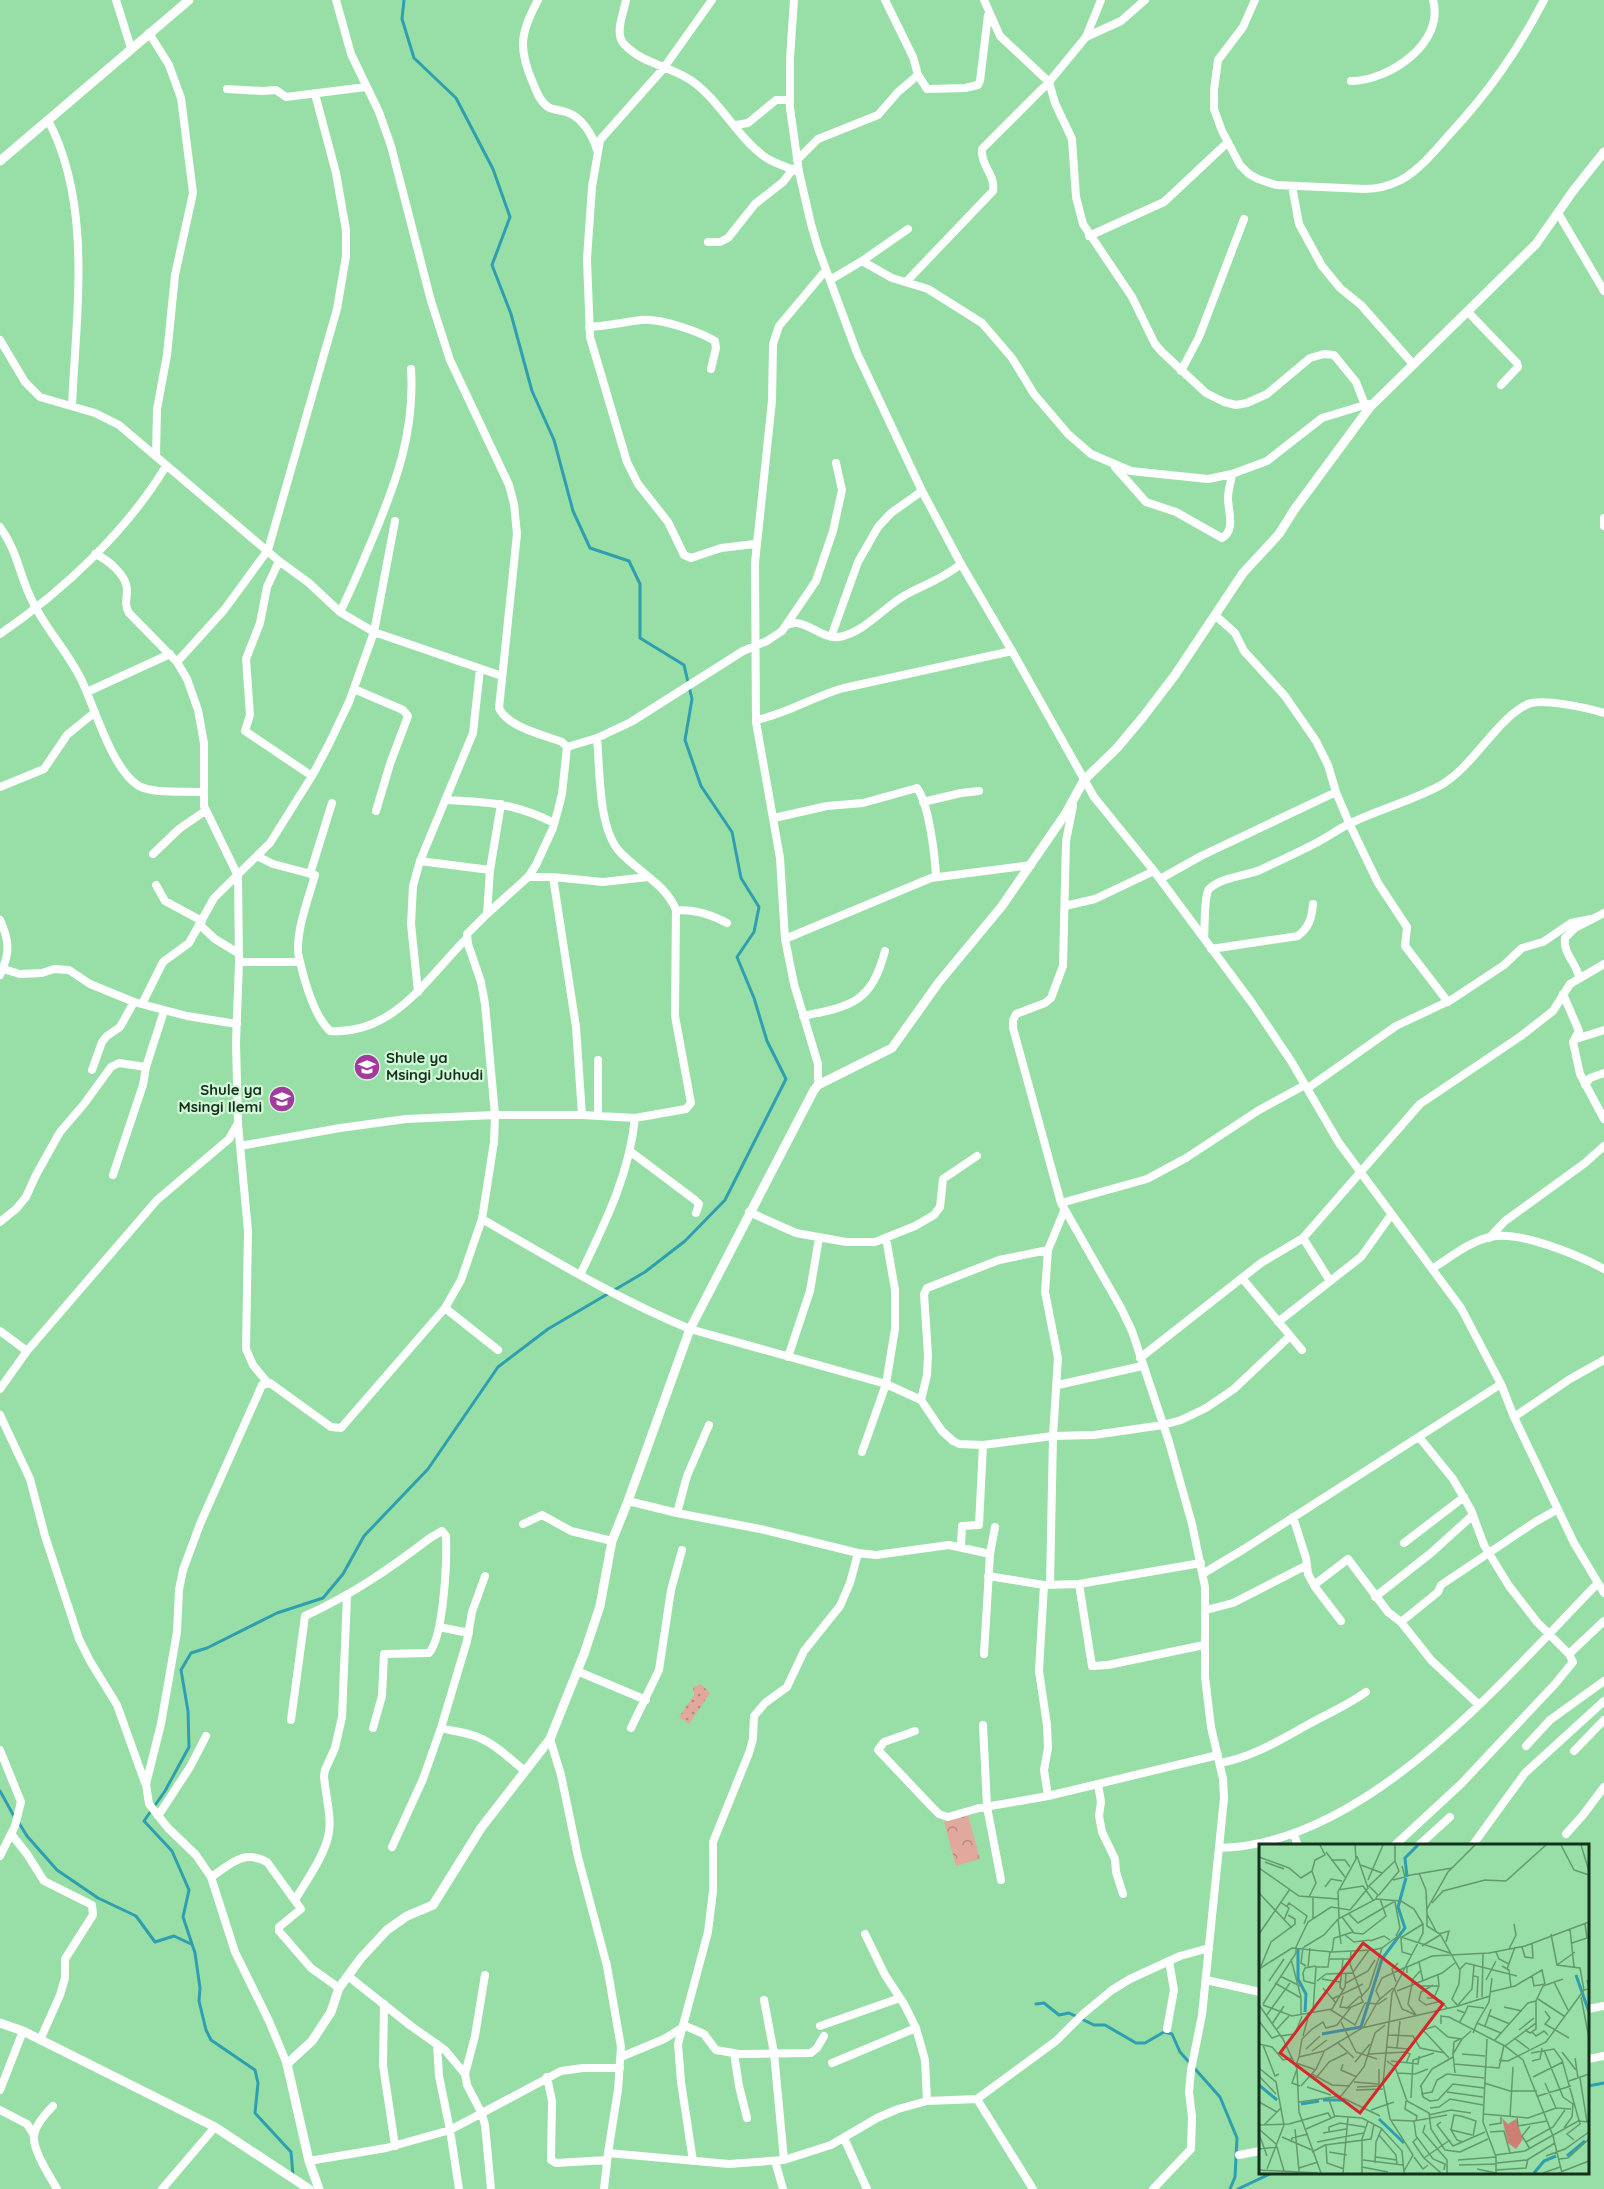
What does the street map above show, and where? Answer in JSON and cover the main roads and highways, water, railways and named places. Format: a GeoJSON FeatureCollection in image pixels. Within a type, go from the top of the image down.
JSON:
{"type":"FeatureCollection","features":[{"type":"Feature","properties":{"kind":"waterway"},"geometry":{"type":"LineString","coordinates":[[293,2175],[291,2152],[255,2113],[258,2083],[255,2070],[211,2040],[206,2030],[199,2001],[200,1988],[195,1953],[183,1917],[189,1890],[172,1851],[144,1821],[165,1791],[189,1747],[188,1711],[181,1670],[191,1653],[207,1648],[277,1613],[323,1598],[343,1574],[364,1536],[428,1469],[498,1367],[548,1329],[645,1272],[685,1241],[725,1200],[786,1079],[767,1041],[754,998],[737,957],[754,932],[759,907],[741,878],[732,832],[701,786],[685,740],[692,699],[684,665],[640,638],[640,584],[629,561],[590,548],[573,511],[554,440],[532,391],[511,314],[492,265],[510,217],[493,169],[456,98],[414,58],[402,19],[404,0]]}},
{"type":"Feature","properties":{"kind":"waterway"},"geometry":{"type":"LineString","coordinates":[[0,1791],[15,1818]]}},
{"type":"Feature","properties":{"kind":"waterway"},"geometry":{"type":"LineString","coordinates":[[19,1823],[27,1836],[57,1870],[98,1898],[136,1916],[155,1942],[174,1936],[191,1944]]}},
{"type":"Feature","properties":{"kind":"waterway"},"geometry":{"type":"LineString","coordinates":[[1036,2004],[1044,2003],[1059,2015],[1069,2013],[1094,2025],[1105,2025],[1136,2043],[1145,2043],[1164,2032],[1172,2034],[1180,2052],[1220,2097],[1237,2138],[1235,2177],[1230,2189]]}},
{"type":"Feature","properties":{"kind":"waterway"},"geometry":{"type":"LineString","coordinates":[[1589,2086],[1604,2083]]}},
{"type":"Feature","properties":{"kind":"waterway"},"geometry":{"type":"LineString","coordinates":[[1238,2189],[1270,2174]]}},
{"type":"Feature","properties":{"kind":"place","name":"Shule ya Msingi Juhudi"},"geometry":{"type":"Point","coordinates":[367,1067]}},
{"type":"Feature","properties":{"kind":"place","name":"Shule ya Msingi Ilemi"},"geometry":{"type":"Point","coordinates":[282,1099]}}]}
